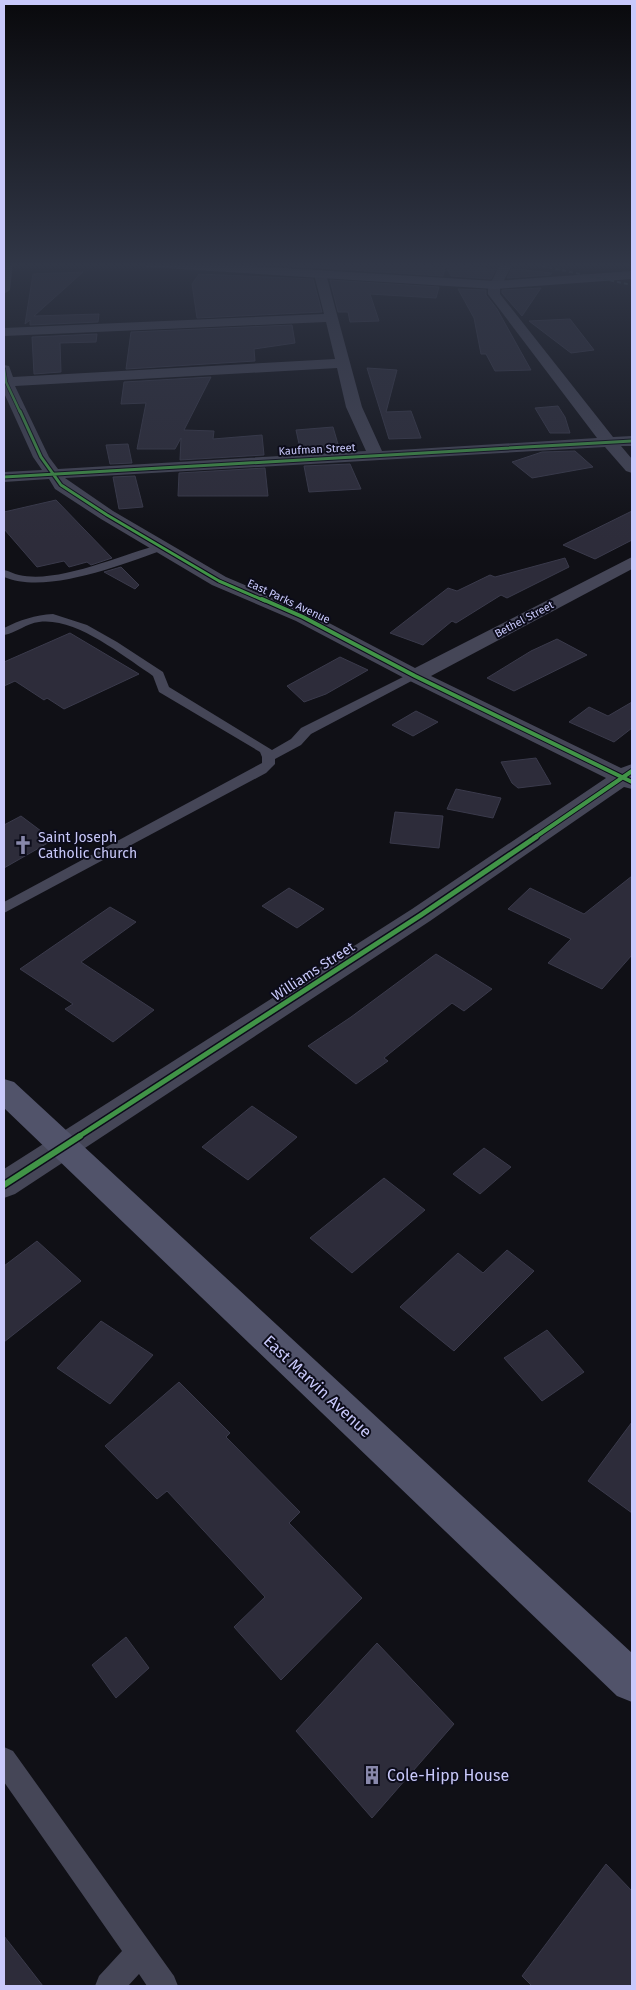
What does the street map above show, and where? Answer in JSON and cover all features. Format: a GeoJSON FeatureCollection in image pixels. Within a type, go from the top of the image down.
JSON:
{"type":"FeatureCollection","features":[{"type":"Feature","properties":{"kind":"street"},"geometry":{"type":"LineString","coordinates":[[341,356],[354,407],[376,456]]}},
{"type":"Feature","properties":{"kind":"street"},"geometry":{"type":"LineString","coordinates":[[543,356],[608,442],[632,468]]}},
{"type":"Feature","properties":{"kind":"street"},"geometry":{"type":"LineString","coordinates":[[5,376],[343,363]]}},
{"type":"Feature","properties":{"kind":"street","name":"East Parks Avenue"},"geometry":{"type":"LineString","coordinates":[[5,376],[40,458],[61,485],[219,581],[303,617],[416,676],[629,777]]}},
{"type":"Feature","properties":{"kind":"street","name":"Kaufman Street"},"geometry":{"type":"LineString","coordinates":[[4,477],[632,441]]}},
{"type":"Feature","properties":{"kind":"street","name":"Bethel Street"},"geometry":{"type":"LineString","coordinates":[[416,676],[632,562]]}},
{"type":"Feature","properties":{"kind":"street","name":"Williams Street"},"geometry":{"type":"LineString","coordinates":[[4,1185],[421,915],[629,777]]}},
{"type":"Feature","properties":{"kind":"street","name":"East Marvin Avenue"},"geometry":{"type":"LineString","coordinates":[[4,1090],[632,1681]]}},
{"type":"Feature","properties":{"kind":"lane"},"geometry":{"type":"LineString","coordinates":[[4,573],[8,577],[32,580],[89,571],[162,547]]}},
{"type":"Feature","properties":{"kind":"lane"},"geometry":{"type":"LineString","coordinates":[[4,632],[38,618],[58,618],[76,623],[153,670],[159,675],[163,689],[265,750],[269,757],[268,764],[261,770],[4,908]]}},
{"type":"Feature","properties":{"kind":"lane"},"geometry":{"type":"LineString","coordinates":[[269,757],[296,742],[306,731],[416,676]]}},
{"type":"Feature","properties":{"kind":"lane"},"geometry":{"type":"LineString","coordinates":[[4,1760],[164,1986]]}},
{"type":"Feature","properties":{"kind":"lane"},"geometry":{"type":"LineString","coordinates":[[109,1986],[140,1952]]}},
{"type":"Feature","properties":{"kind":"building"},"geometry":{"type":"Polygon","coordinates":[[[33,356],[60,356],[61,372],[34,374],[33,356]]]}},
{"type":"Feature","properties":{"kind":"building"},"geometry":{"type":"Polygon","coordinates":[[[128,356],[255,356],[255,361],[126,369],[128,356]]]}},
{"type":"Feature","properties":{"kind":"building"},"geometry":{"type":"Polygon","coordinates":[[[487,356],[523,356],[531,370],[495,371],[487,356]]]}},
{"type":"Feature","properties":{"kind":"building"},"geometry":{"type":"Polygon","coordinates":[[[367,368],[397,370],[386,412],[411,411],[421,438],[389,439],[367,368]]]}},
{"type":"Feature","properties":{"kind":"building"},"geometry":{"type":"Polygon","coordinates":[[[211,377],[184,430],[214,431],[213,439],[262,435],[264,455],[180,460],[181,438],[175,449],[137,449],[146,403],[121,404],[124,382],[211,377]]]}},
{"type":"Feature","properties":{"kind":"building"},"geometry":{"type":"Polygon","coordinates":[[[558,406],[565,417],[570,433],[550,433],[535,408],[558,406]]]}},
{"type":"Feature","properties":{"kind":"building"},"geometry":{"type":"Polygon","coordinates":[[[333,427],[340,451],[301,453],[296,430],[333,427]]]}},
{"type":"Feature","properties":{"kind":"building"},"geometry":{"type":"Polygon","coordinates":[[[128,444],[132,463],[110,464],[106,445],[128,444]]]}},
{"type":"Feature","properties":{"kind":"building"},"geometry":{"type":"Polygon","coordinates":[[[575,451],[593,467],[532,478],[512,462],[542,452],[575,451]]]}},
{"type":"Feature","properties":{"kind":"building"},"geometry":{"type":"Polygon","coordinates":[[[350,464],[361,489],[309,492],[304,466],[350,464]]]}},
{"type":"Feature","properties":{"kind":"building"},"geometry":{"type":"Polygon","coordinates":[[[265,468],[268,496],[178,496],[179,473],[265,468]]]}},
{"type":"Feature","properties":{"kind":"building"},"geometry":{"type":"Polygon","coordinates":[[[135,476],[143,507],[119,509],[113,477],[135,476]]]}},
{"type":"Feature","properties":{"kind":"building"},"geometry":{"type":"Polygon","coordinates":[[[56,500],[112,558],[91,565],[87,562],[69,567],[64,561],[37,567],[4,529],[4,512],[56,500]]]}},
{"type":"Feature","properties":{"kind":"building"},"geometry":{"type":"Polygon","coordinates":[[[632,511],[632,540],[595,559],[563,545],[632,511]]]}},
{"type":"Feature","properties":{"kind":"building"},"geometry":{"type":"Polygon","coordinates":[[[565,558],[569,567],[507,598],[501,595],[456,623],[452,621],[423,645],[390,633],[448,588],[457,591],[490,575],[495,577],[565,558]]]}},
{"type":"Feature","properties":{"kind":"building"},"geometry":{"type":"Polygon","coordinates":[[[121,567],[139,585],[135,589],[104,572],[121,567]]]}},
{"type":"Feature","properties":{"kind":"building"},"geometry":{"type":"Polygon","coordinates":[[[70,633],[139,674],[64,709],[47,698],[44,700],[15,681],[4,686],[4,662],[70,633]]]}},
{"type":"Feature","properties":{"kind":"building"},"geometry":{"type":"Polygon","coordinates":[[[557,639],[587,655],[514,691],[487,678],[531,651],[557,639]]]}},
{"type":"Feature","properties":{"kind":"building"},"geometry":{"type":"Polygon","coordinates":[[[340,657],[368,670],[326,694],[304,702],[287,686],[340,657]]]}},
{"type":"Feature","properties":{"kind":"building"},"geometry":{"type":"Polygon","coordinates":[[[632,702],[632,728],[614,742],[569,722],[589,707],[608,716],[632,702]]]}},
{"type":"Feature","properties":{"kind":"building"},"geometry":{"type":"Polygon","coordinates":[[[416,711],[438,722],[413,736],[392,725],[416,711]]]}},
{"type":"Feature","properties":{"kind":"building"},"geometry":{"type":"Polygon","coordinates":[[[536,758],[551,784],[518,788],[512,783],[501,762],[536,758]]]}},
{"type":"Feature","properties":{"kind":"building"},"geometry":{"type":"Polygon","coordinates":[[[456,789],[501,798],[493,818],[447,809],[456,789]]]}},
{"type":"Feature","properties":{"kind":"building"},"geometry":{"type":"Polygon","coordinates":[[[395,812],[443,816],[439,848],[390,843],[395,812]]]}},
{"type":"Feature","properties":{"kind":"building","name":"Saint Joseph Catholic Church"},"geometry":{"type":"Polygon","coordinates":[[[21,816],[53,840],[4,868],[4,825],[21,816]]]}},
{"type":"Feature","properties":{"kind":"building"},"geometry":{"type":"Polygon","coordinates":[[[632,876],[632,955],[602,989],[548,963],[571,939],[508,909],[530,888],[584,914],[632,876]]]}},
{"type":"Feature","properties":{"kind":"building"},"geometry":{"type":"Polygon","coordinates":[[[289,888],[324,909],[297,928],[262,906],[289,888]]]}},
{"type":"Feature","properties":{"kind":"building"},"geometry":{"type":"Polygon","coordinates":[[[110,907],[136,922],[81,962],[154,1010],[113,1042],[65,1009],[73,1004],[20,969],[110,907]]]}},
{"type":"Feature","properties":{"kind":"building"},"geometry":{"type":"Polygon","coordinates":[[[436,954],[492,989],[464,1011],[452,1003],[384,1058],[388,1061],[356,1084],[308,1046],[351,1017],[436,954]]]}},
{"type":"Feature","properties":{"kind":"building"},"geometry":{"type":"Polygon","coordinates":[[[252,1106],[297,1137],[248,1180],[202,1147],[252,1106]]]}},
{"type":"Feature","properties":{"kind":"building"},"geometry":{"type":"Polygon","coordinates":[[[484,1148],[511,1167],[480,1194],[453,1174],[484,1148]]]}},
{"type":"Feature","properties":{"kind":"building"},"geometry":{"type":"Polygon","coordinates":[[[384,1178],[425,1210],[352,1273],[310,1238],[384,1178]]]}},
{"type":"Feature","properties":{"kind":"building"},"geometry":{"type":"Polygon","coordinates":[[[37,1241],[81,1281],[4,1342],[4,1266],[37,1241]]]}},
{"type":"Feature","properties":{"kind":"building"},"geometry":{"type":"Polygon","coordinates":[[[507,1250],[534,1271],[454,1351],[400,1307],[458,1253],[483,1273],[507,1250]]]}},
{"type":"Feature","properties":{"kind":"building"},"geometry":{"type":"Polygon","coordinates":[[[101,1321],[153,1355],[110,1404],[57,1368],[101,1321]]]}},
{"type":"Feature","properties":{"kind":"building"},"geometry":{"type":"Polygon","coordinates":[[[547,1330],[584,1372],[542,1401],[504,1358],[547,1330]]]}},
{"type":"Feature","properties":{"kind":"building"},"geometry":{"type":"Polygon","coordinates":[[[179,1382],[230,1433],[226,1437],[300,1512],[289,1523],[362,1598],[281,1680],[234,1627],[265,1597],[167,1491],[157,1499],[105,1446],[179,1382]]]}},
{"type":"Feature","properties":{"kind":"building"},"geometry":{"type":"Polygon","coordinates":[[[632,1422],[632,1513],[588,1481],[632,1422]]]}},
{"type":"Feature","properties":{"kind":"building"},"geometry":{"type":"Polygon","coordinates":[[[126,1637],[149,1668],[116,1698],[92,1665],[126,1637]]]}},
{"type":"Feature","properties":{"kind":"building","name":"Cole-Hipp House"},"geometry":{"type":"Polygon","coordinates":[[[377,1643],[454,1724],[372,1818],[296,1731],[377,1643]]]}},
{"type":"Feature","properties":{"kind":"building"},"geometry":{"type":"Polygon","coordinates":[[[606,1864],[632,1891],[632,1986],[532,1986],[522,1976],[606,1864]]]}},
{"type":"Feature","properties":{"kind":"building"},"geometry":{"type":"Polygon","coordinates":[[[4,1936],[43,1986],[4,1986],[4,1936]]]}},
{"type":"Feature","properties":{"kind":"cycle path"},"geometry":{"type":"LineString","coordinates":[[4,369],[6,382],[41,457],[61,485],[107,515],[219,581],[303,617],[415,676],[632,782]]}},
{"type":"Feature","properties":{"kind":"cycle path"},"geometry":{"type":"LineString","coordinates":[[4,477],[632,441]]}},
{"type":"Feature","properties":{"kind":"cycle path"},"geometry":{"type":"LineString","coordinates":[[4,1185],[421,915],[632,771]]}},
{"type":"Feature","properties":{"kind":"place","name":"Saint Joseph Catholic Church"},"geometry":{"type":"Point","coordinates":[23,845]}},
{"type":"Feature","properties":{"kind":"place","name":"Cole-Hipp House"},"geometry":{"type":"Point","coordinates":[372,1775]}}]}
